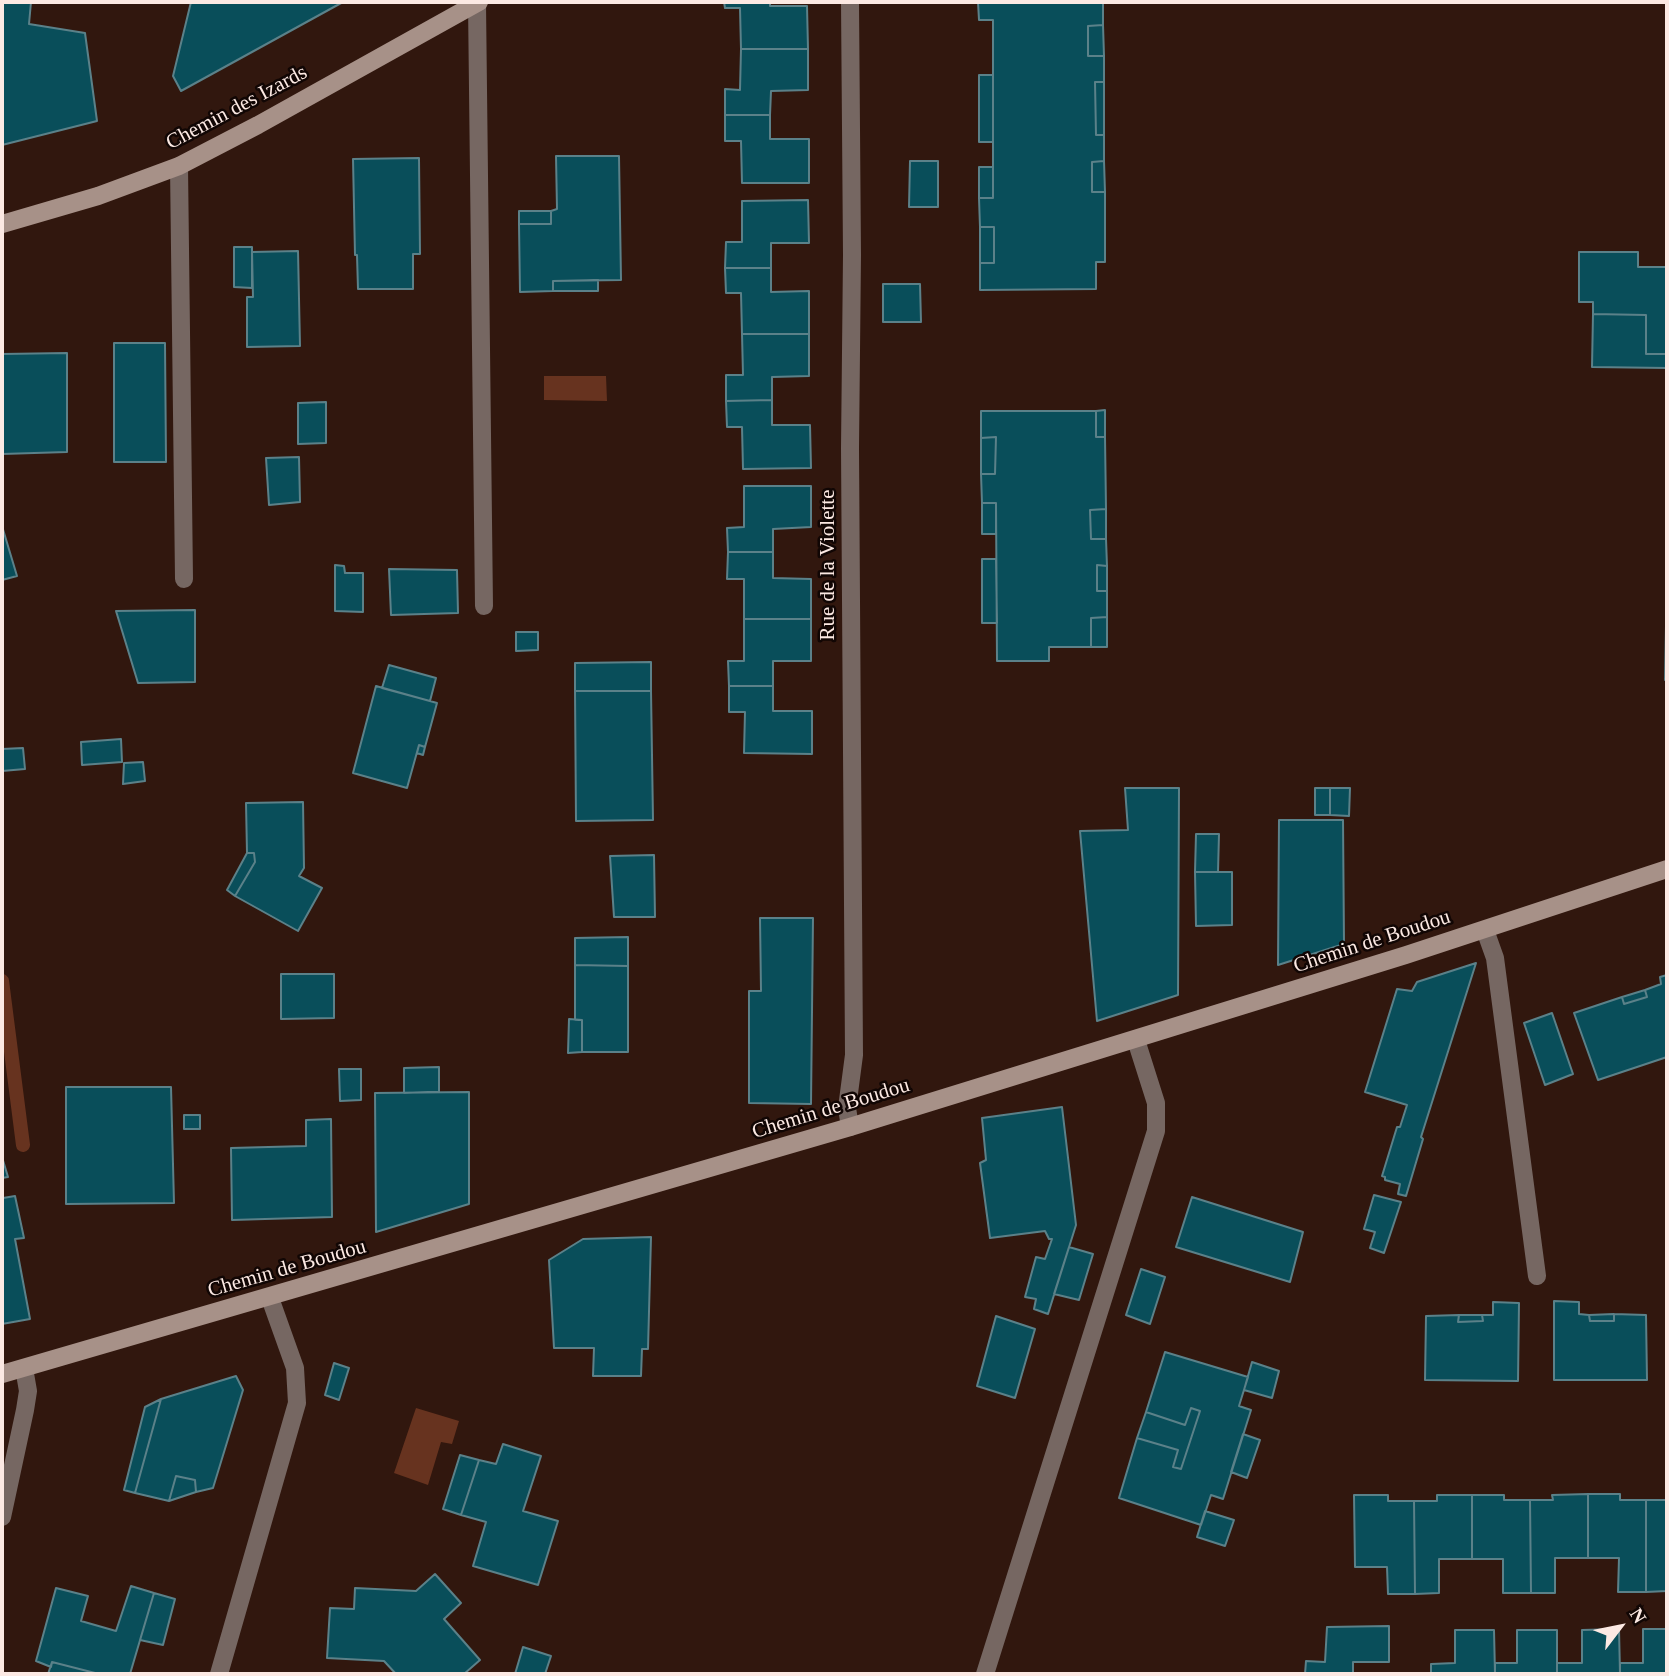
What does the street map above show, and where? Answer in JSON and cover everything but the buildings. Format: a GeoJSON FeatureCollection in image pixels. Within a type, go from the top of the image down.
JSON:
{"type":"FeatureCollection","features":[{"type":"Feature","properties":{"kind":"street","name":"Chemin des Izards"},"geometry":{"type":"LineString","coordinates":[[2,224],[98,196],[179,166],[478,2]]}},
{"type":"Feature","properties":{"kind":"street"},"geometry":{"type":"LineString","coordinates":[[478,2],[484,606]]}},
{"type":"Feature","properties":{"kind":"street","name":"Rue de la Violette"},"geometry":{"type":"LineString","coordinates":[[850,2],[854,1055],[847,1108],[850,1127]]}},
{"type":"Feature","properties":{"kind":"street"},"geometry":{"type":"LineString","coordinates":[[179,166],[184,579]]}},
{"type":"Feature","properties":{"kind":"street","name":"Chemin de Boudou"},"geometry":{"type":"LineString","coordinates":[[2,1374],[850,1127],[1485,930],[1667,869]]}},
{"type":"Feature","properties":{"kind":"street"},"geometry":{"type":"LineString","coordinates":[[1485,930],[1495,958],[1537,1276]]}},
{"type":"Feature","properties":{"kind":"street"},"geometry":{"type":"LineString","coordinates":[[985,1674],[1156,1131],[1156,1102],[1136,1040]]}},
{"type":"Feature","properties":{"kind":"street"},"geometry":{"type":"LineString","coordinates":[[219,1674],[296,1403],[295,1368],[270,1298]]}},
{"type":"Feature","properties":{"kind":"street"},"geometry":{"type":"LineString","coordinates":[[2,1517],[25,1410],[27,1391],[24,1368]]}},
{"type":"Feature","properties":{"kind":"shaded area"},"geometry":{"type":"Polygon","coordinates":[[[544,376],[606,376],[607,401],[544,400],[544,376]]]}},
{"type":"Feature","properties":{"kind":"shaded area"},"geometry":{"type":"Polygon","coordinates":[[[416,1408],[459,1421],[452,1444],[441,1442],[428,1485],[394,1473],[416,1408]]]}},
{"type":"Feature","properties":{"kind":"waterway"},"geometry":{"type":"LineString","coordinates":[[2,981],[23,1145]]}}]}
